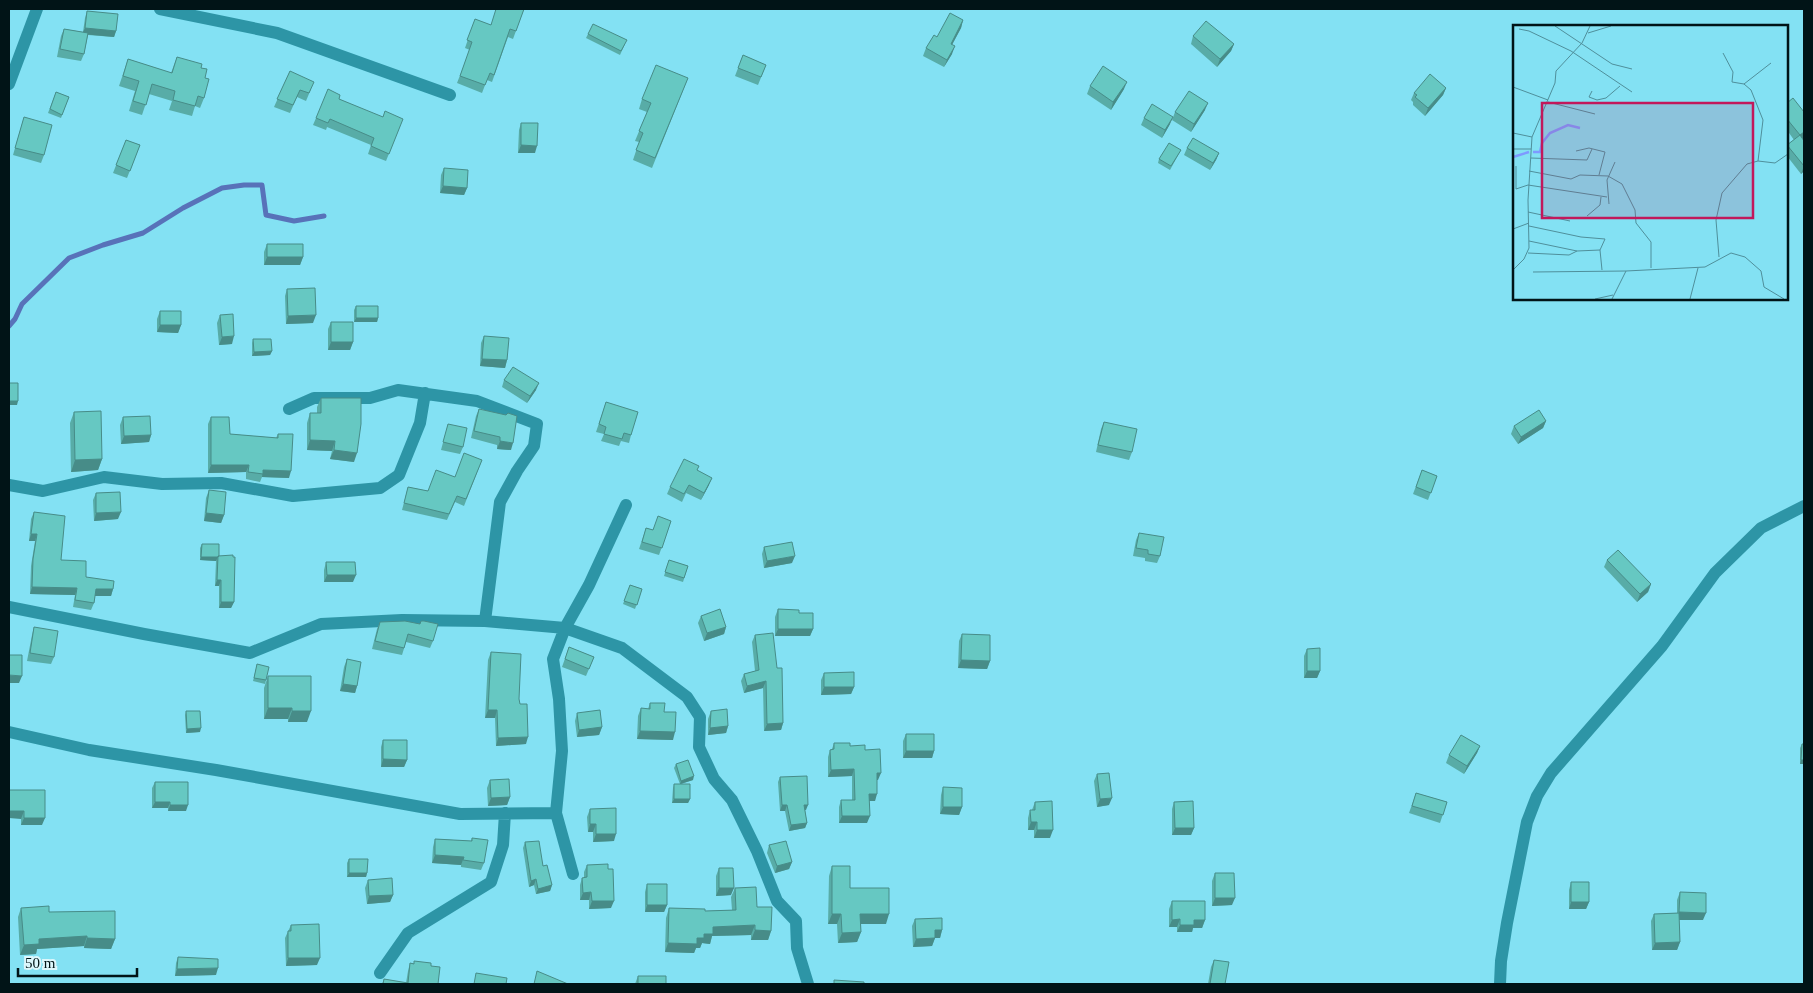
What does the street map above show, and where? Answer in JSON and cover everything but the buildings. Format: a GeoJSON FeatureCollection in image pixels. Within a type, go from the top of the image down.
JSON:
{"type":"FeatureCollection","features":[{"type":"Feature","properties":{"kind":"street"},"geometry":{"type":"LineString","coordinates":[[9,84],[36,9]]}},
{"type":"Feature","properties":{"kind":"street"},"geometry":{"type":"LineString","coordinates":[[160,9],[277,32],[450,95]]}},
{"type":"Feature","properties":{"kind":"street"},"geometry":{"type":"LineString","coordinates":[[289,409],[314,398],[370,398],[398,390],[477,401],[537,424],[534,446],[516,471],[500,502],[485,621]]}},
{"type":"Feature","properties":{"kind":"street"},"geometry":{"type":"LineString","coordinates":[[9,485],[43,491],[104,477],[162,484],[222,482],[293,496],[380,488],[399,476],[420,423],[425,393]]}},
{"type":"Feature","properties":{"kind":"street"},"geometry":{"type":"LineString","coordinates":[[574,874],[556,813],[562,751],[559,699],[553,659],[565,628],[588,585],[626,504]]}},
{"type":"Feature","properties":{"kind":"street"},"geometry":{"type":"LineString","coordinates":[[1500,984],[1501,961],[1507,923],[1527,822],[1537,796],[1551,772],[1662,646],[1715,573],[1761,528],[1804,506]]}},
{"type":"Feature","properties":{"kind":"street"},"geometry":{"type":"LineString","coordinates":[[9,607],[250,653],[321,624],[402,620],[485,621],[565,628],[622,648],[687,697],[700,717],[699,747],[714,779],[732,800],[757,851],[777,901],[796,921],[797,948],[808,984]]}},
{"type":"Feature","properties":{"kind":"street"},"geometry":{"type":"LineString","coordinates":[[9,732],[89,750],[216,770],[460,814],[556,813]]}},
{"type":"Feature","properties":{"kind":"street"},"geometry":{"type":"LineString","coordinates":[[380,973],[408,933],[492,882],[502,845],[505,813]]}},
{"type":"Feature","properties":{"kind":"waterway"},"geometry":{"type":"LineString","coordinates":[[9,326],[15,319],[22,304],[69,258],[143,233],[183,208],[222,188],[262,185],[266,215],[294,221],[324,216]]}}]}
